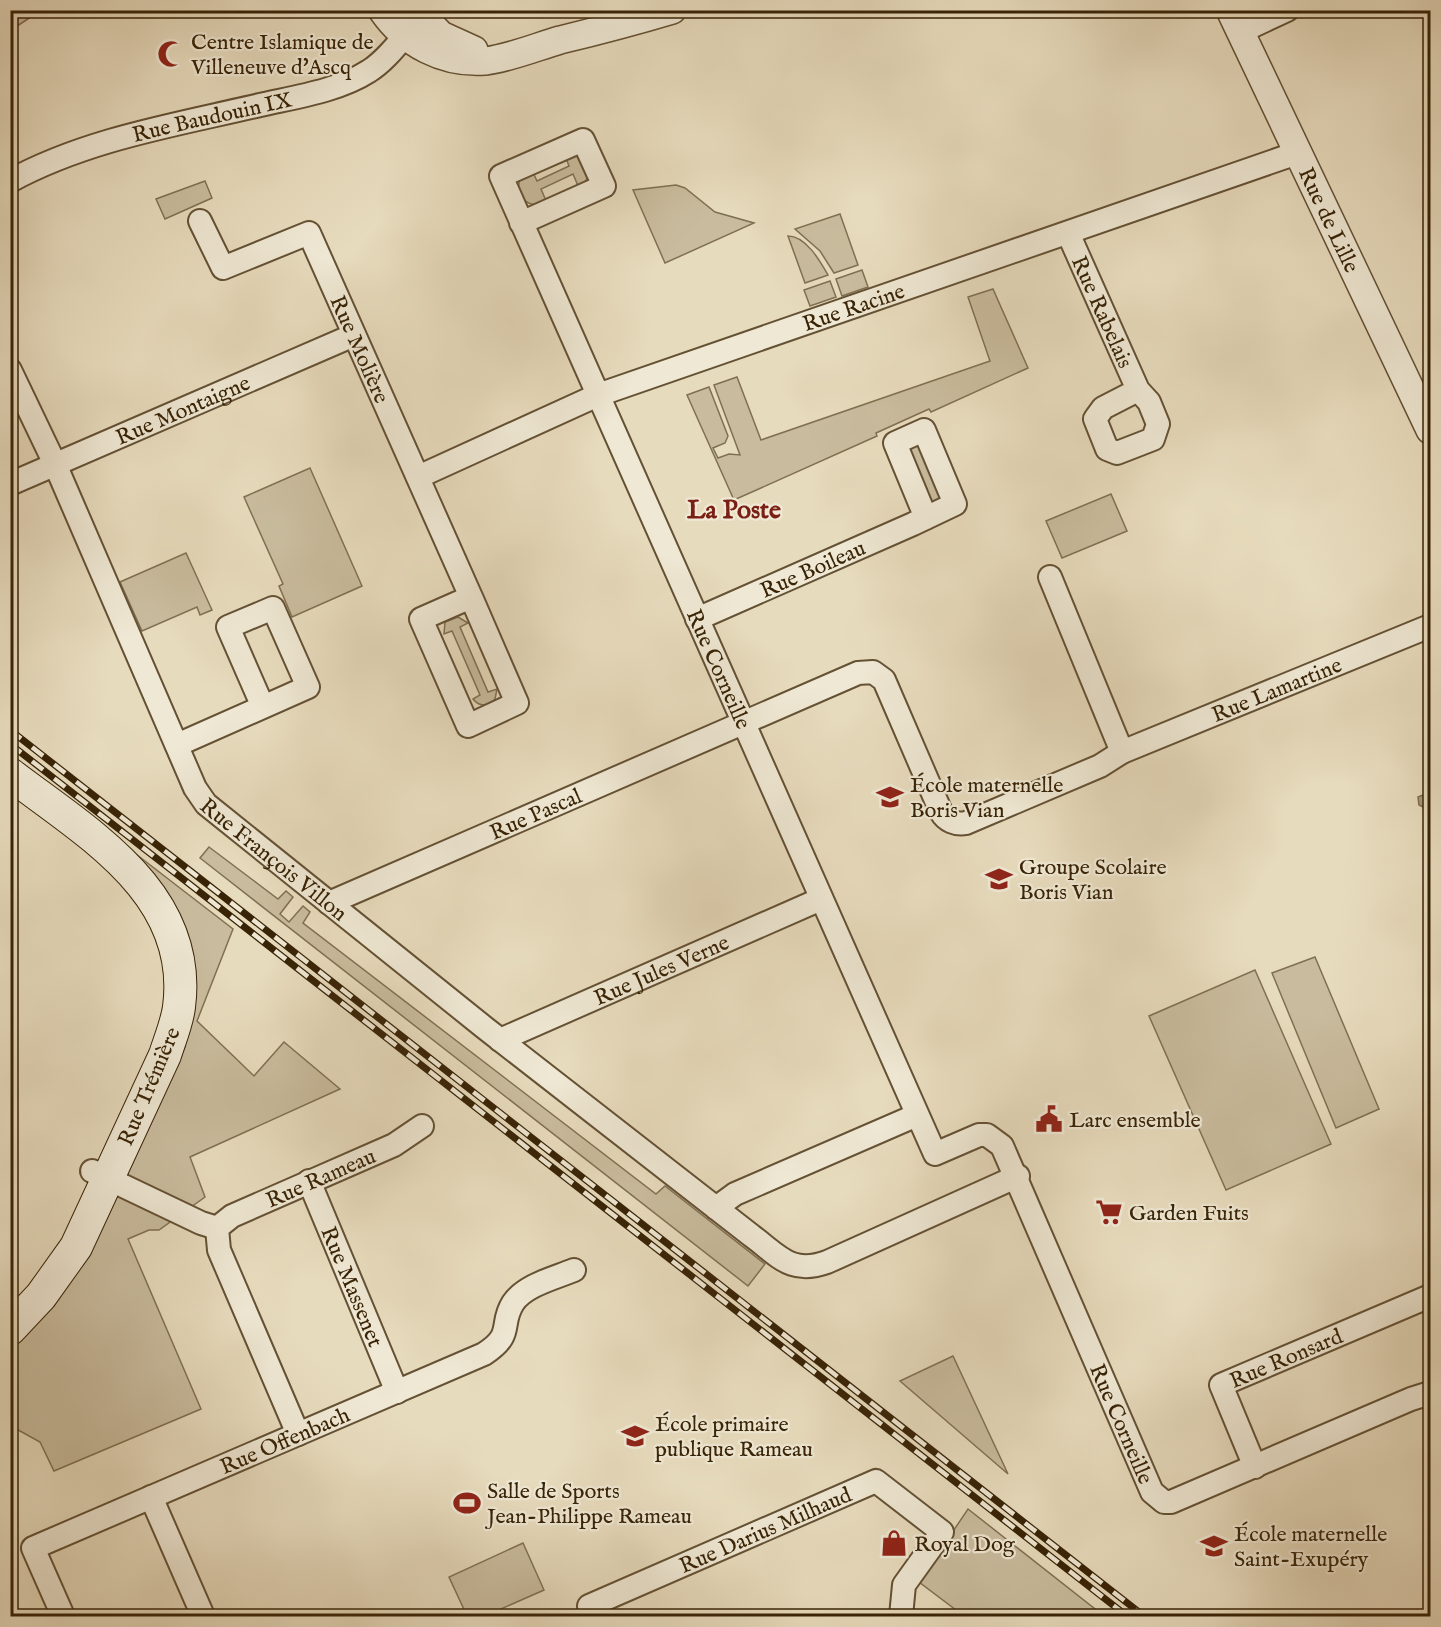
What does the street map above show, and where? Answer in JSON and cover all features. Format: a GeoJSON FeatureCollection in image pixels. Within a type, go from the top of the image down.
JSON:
{"type":"FeatureCollection","features":[{"type":"Feature","properties":{"kind":"main road","name":"Rue Trémière"},"geometry":{"type":"LineString","coordinates":[[10,774],[132,871],[158,905],[175,946],[180,988],[176,1025],[165,1055],[100,1175],[50,1252],[11,1320]]}},
{"type":"Feature","properties":{"kind":"main road","name":"Rue Trémière"},"geometry":{"type":"LineString","coordinates":[[10,798],[126,890],[148,922],[158,946],[163,992],[159,1018],[100,1175]]}},
{"type":"Feature","properties":{"kind":"street"},"geometry":{"type":"LineString","coordinates":[[382,10],[415,21],[475,51],[501,53],[672,10]]}},
{"type":"Feature","properties":{"kind":"street"},"geometry":{"type":"LineString","coordinates":[[1235,21],[1287,10]]}},
{"type":"Feature","properties":{"kind":"street","name":"Rue Baudouin IX"},"geometry":{"type":"LineString","coordinates":[[10,182],[50,162],[94,145],[274,101],[356,78],[377,66],[415,21]]}},
{"type":"Feature","properties":{"kind":"street","name":"Rue de Lille"},"geometry":{"type":"LineString","coordinates":[[1235,21],[1431,430]]}},
{"type":"Feature","properties":{"kind":"street","name":"Rue Racine"},"geometry":{"type":"LineString","coordinates":[[418,477],[598,395],[1297,153]]}},
{"type":"Feature","properties":{"kind":"street","name":"Rue Molière"},"geometry":{"type":"LineString","coordinates":[[200,221],[223,268],[309,233],[418,477],[518,703],[468,726],[421,619],[471,597]]}},
{"type":"Feature","properties":{"kind":"street","name":"Rue Corneille"},"geometry":{"type":"LineString","coordinates":[[521,223],[934,1154],[973,1136],[987,1136],[1002,1146],[1017,1176],[1152,1492],[1164,1502],[1171,1502],[1411,1399],[1431,1393]]}},
{"type":"Feature","properties":{"kind":"street","name":"Rue Rabelais"},"geometry":{"type":"LineString","coordinates":[[1068,233],[1138,390]]}},
{"type":"Feature","properties":{"kind":"street","name":"Rue Montaigne"},"geometry":{"type":"LineString","coordinates":[[10,484],[354,335]]}},
{"type":"Feature","properties":{"kind":"street","name":"Rue François Villon"},"geometry":{"type":"LineString","coordinates":[[10,370],[55,464],[195,788],[206,804],[500,1040],[716,1208]]}},
{"type":"Feature","properties":{"kind":"street","name":"Rue Boileau"},"geometry":{"type":"LineString","coordinates":[[697,619],[926,518]]}},
{"type":"Feature","properties":{"kind":"street"},"geometry":{"type":"LineString","coordinates":[[1050,577],[1122,752]]}},
{"type":"Feature","properties":{"kind":"street","name":"Rue Lamartine"},"geometry":{"type":"LineString","coordinates":[[743,723],[858,673],[873,672],[884,680],[941,812],[957,824],[966,823],[1089,770],[1122,752],[1431,626]]}},
{"type":"Feature","properties":{"kind":"street"},"geometry":{"type":"LineString","coordinates":[[177,745],[263,707]]}},
{"type":"Feature","properties":{"kind":"street","name":"Rue Pascal"},"geometry":{"type":"LineString","coordinates":[[329,903],[743,723]]}},
{"type":"Feature","properties":{"kind":"street","name":"Rue Jules Verne"},"geometry":{"type":"LineString","coordinates":[[500,1040],[821,899]]}},
{"type":"Feature","properties":{"kind":"street"},"geometry":{"type":"LineString","coordinates":[[917,1115],[735,1194],[716,1208],[788,1263],[798,1268],[813,1267],[1017,1176]]}},
{"type":"Feature","properties":{"kind":"street","name":"Rue Rameau"},"geometry":{"type":"LineString","coordinates":[[217,1228],[232,1216],[394,1145],[422,1126]]}},
{"type":"Feature","properties":{"kind":"street"},"geometry":{"type":"LineString","coordinates":[[100,1175],[201,1223],[217,1228],[219,1250],[298,1434]]}},
{"type":"Feature","properties":{"kind":"street","name":"Rue Massenet"},"geometry":{"type":"LineString","coordinates":[[309,1181],[398,1392]]}},
{"type":"Feature","properties":{"kind":"street","name":"Rue Offenbach"},"geometry":{"type":"LineString","coordinates":[[63,1617],[33,1548],[398,1392],[492,1349],[504,1334],[509,1310],[519,1297],[574,1269]]}},
{"type":"Feature","properties":{"kind":"street","name":"Rue Ronsard"},"geometry":{"type":"LineString","coordinates":[[1255,1467],[1221,1386],[1431,1296]]}},
{"type":"Feature","properties":{"kind":"street","name":"Rue Darius Milhaud"},"geometry":{"type":"LineString","coordinates":[[590,1617],[589,1606],[876,1481],[942,1532],[904,1585],[901,1617]]}},
{"type":"Feature","properties":{"kind":"street"},"geometry":{"type":"LineString","coordinates":[[152,1497],[203,1617]]}},
{"type":"Feature","properties":{"kind":"shaded area"},"geometry":{"type":"Polygon","coordinates":[[[11,10],[40,10],[40,11],[11,30],[11,10]]]}},
{"type":"Feature","properties":{"kind":"shaded area"},"geometry":{"type":"Polygon","coordinates":[[[564,153],[581,156],[589,171],[587,179],[579,188],[573,174],[541,189],[547,203],[537,205],[526,201],[518,190],[520,177],[531,168],[537,181],[569,166],[564,153]]]}},
{"type":"Feature","properties":{"kind":"shaded area"},"geometry":{"type":"Polygon","coordinates":[[[205,181],[212,198],[165,219],[156,199],[205,181]]]}},
{"type":"Feature","properties":{"kind":"shaded area"},"geometry":{"type":"Polygon","coordinates":[[[676,185],[685,188],[715,212],[754,223],[665,263],[633,190],[676,185]]]}},
{"type":"Feature","properties":{"kind":"shaded area"},"geometry":{"type":"Polygon","coordinates":[[[840,214],[858,265],[834,273],[820,251],[795,229],[840,214]]]}},
{"type":"Feature","properties":{"kind":"shaded area"},"geometry":{"type":"Polygon","coordinates":[[[788,236],[801,240],[817,257],[828,275],[805,283],[788,236]]]}},
{"type":"Feature","properties":{"kind":"shaded area"},"geometry":{"type":"Polygon","coordinates":[[[862,270],[868,287],[842,296],[836,279],[862,270]]]}},
{"type":"Feature","properties":{"kind":"shaded area"},"geometry":{"type":"Polygon","coordinates":[[[830,281],[836,297],[810,306],[804,290],[830,281]]]}},
{"type":"Feature","properties":{"kind":"shaded area"},"geometry":{"type":"Polygon","coordinates":[[[993,289],[1028,368],[931,412],[929,409],[876,433],[877,436],[734,500],[687,395],[709,387],[728,436],[725,443],[713,448],[718,458],[729,454],[740,455],[714,385],[737,377],[761,440],[990,361],[968,297],[993,289]]]}},
{"type":"Feature","properties":{"kind":"shaded area"},"geometry":{"type":"Polygon","coordinates":[[[912,442],[919,444],[943,498],[931,504],[908,451],[912,442]]]}},
{"type":"Feature","properties":{"kind":"shaded area"},"geometry":{"type":"Polygon","coordinates":[[[310,468],[362,586],[292,617],[279,586],[283,584],[244,497],[310,468]]]}},
{"type":"Feature","properties":{"kind":"shaded area"},"geometry":{"type":"Polygon","coordinates":[[[1111,494],[1127,531],[1062,558],[1046,521],[1111,494]]]}},
{"type":"Feature","properties":{"kind":"shaded area"},"geometry":{"type":"Polygon","coordinates":[[[186,553],[212,610],[200,615],[197,607],[142,631],[120,582],[186,553]]]}},
{"type":"Feature","properties":{"kind":"shaded area"},"geometry":{"type":"Polygon","coordinates":[[[458,617],[468,623],[460,627],[488,692],[497,689],[495,699],[487,705],[478,704],[473,699],[480,695],[452,631],[444,634],[445,622],[458,617]]]}},
{"type":"Feature","properties":{"kind":"shaded area"},"geometry":{"type":"Polygon","coordinates":[[[1430,792],[1430,804],[1423,807],[1419,805],[1418,797],[1430,792]]]}},
{"type":"Feature","properties":{"kind":"shaded area"},"geometry":{"type":"Polygon","coordinates":[[[209,847],[278,899],[286,891],[293,897],[280,914],[289,922],[303,906],[310,912],[303,923],[656,1194],[665,1186],[765,1264],[748,1286],[200,858],[209,847]]]}},
{"type":"Feature","properties":{"kind":"shaded area"},"geometry":{"type":"Polygon","coordinates":[[[132,851],[233,929],[197,1021],[254,1076],[284,1042],[340,1089],[190,1157],[205,1197],[159,1230],[149,1230],[128,1239],[201,1409],[54,1471],[40,1442],[11,1426],[11,1348],[55,1304],[91,1247],[185,1047],[184,1021],[132,851]]]}},
{"type":"Feature","properties":{"kind":"shaded area"},"geometry":{"type":"Polygon","coordinates":[[[1315,957],[1379,1109],[1336,1128],[1272,973],[1315,957]]]}},
{"type":"Feature","properties":{"kind":"shaded area"},"geometry":{"type":"Polygon","coordinates":[[[1255,970],[1331,1144],[1226,1190],[1149,1016],[1255,970]]]}},
{"type":"Feature","properties":{"kind":"shaded area"},"geometry":{"type":"Polygon","coordinates":[[[953,1356],[1008,1474],[900,1381],[953,1356]]]}},
{"type":"Feature","properties":{"kind":"shaded area"},"geometry":{"type":"Polygon","coordinates":[[[968,1509],[1104,1616],[964,1616],[919,1582],[968,1509]]]}},
{"type":"Feature","properties":{"kind":"shaded area"},"geometry":{"type":"Polygon","coordinates":[[[523,1543],[544,1590],[485,1616],[467,1616],[449,1577],[523,1543]]]}},
{"type":"Feature","properties":{"kind":"railway"},"geometry":{"type":"LineString","coordinates":[[10,730],[1144,1616]]}},
{"type":"Feature","properties":{"kind":"railway"},"geometry":{"type":"LineString","coordinates":[[10,744],[1127,1616]]}},
{"type":"Feature","properties":{"kind":"place","name":"Centre Islamique de Villeneuve d'Ascq"},"geometry":{"type":"Point","coordinates":[171,54]}},
{"type":"Feature","properties":{"kind":"place","name":"École maternelle Boris Vian"},"geometry":{"type":"Point","coordinates":[890,797]}},
{"type":"Feature","properties":{"kind":"place","name":"Groupe Scolaire Boris Vian"},"geometry":{"type":"Point","coordinates":[999,879]}},
{"type":"Feature","properties":{"kind":"place","name":"Larc ensemble"},"geometry":{"type":"Point","coordinates":[1049,1119]}},
{"type":"Feature","properties":{"kind":"place","name":"Garden Fuits"},"geometry":{"type":"Point","coordinates":[1109,1212]}},
{"type":"Feature","properties":{"kind":"place","name":"École primaire publique Rameau"},"geometry":{"type":"Point","coordinates":[635,1436]}},
{"type":"Feature","properties":{"kind":"place","name":"Salle de Sports Jean-Philippe Rameau"},"geometry":{"type":"Point","coordinates":[467,1503]}},
{"type":"Feature","properties":{"kind":"place","name":"Royal Dog"},"geometry":{"type":"Point","coordinates":[894,1543]}},
{"type":"Feature","properties":{"kind":"place","name":"École maternelle Saint-Exupéry"},"geometry":{"type":"Point","coordinates":[1214,1546]}},
{"type":"Feature","properties":{"kind":"district","name":"La Poste"},"geometry":{"type":"Point","coordinates":[734,509]}}]}
